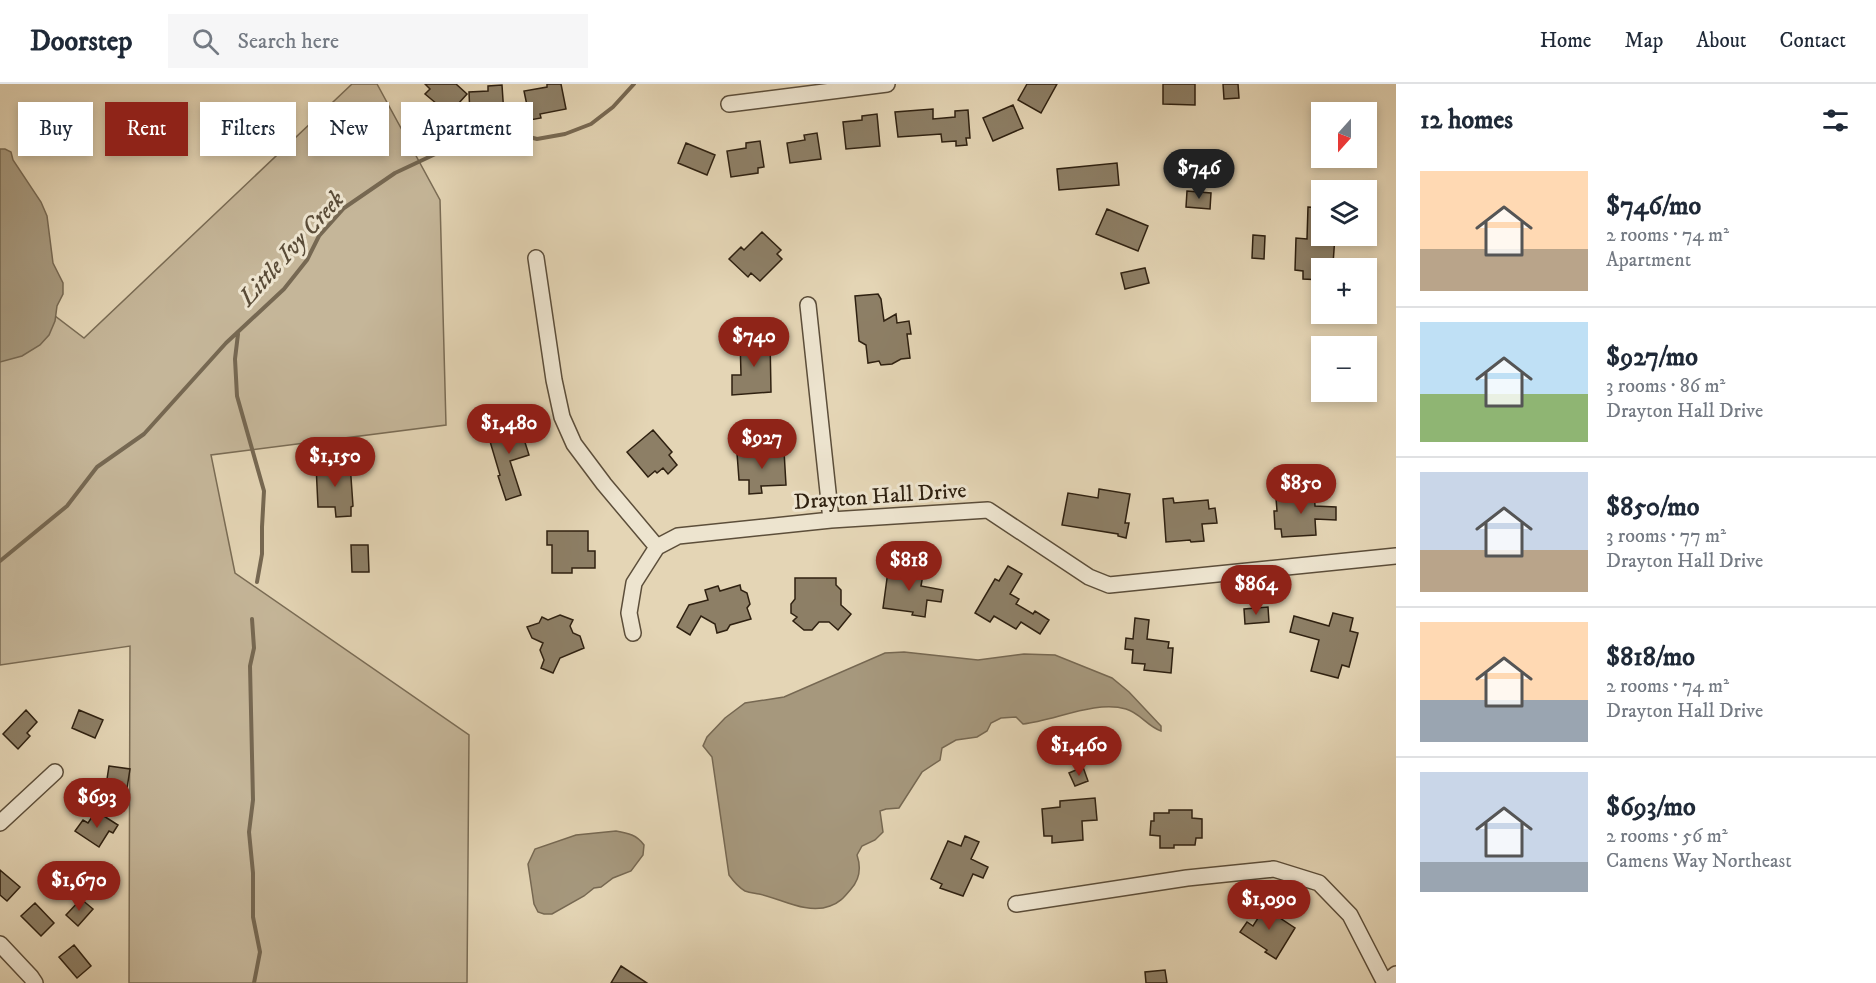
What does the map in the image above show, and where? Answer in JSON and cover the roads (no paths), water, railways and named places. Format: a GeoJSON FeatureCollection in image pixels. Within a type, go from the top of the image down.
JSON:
{"type":"FeatureCollection","features":[{"type":"Feature","properties":{"kind":"street"},"geometry":{"type":"LineString","coordinates":[[729,104],[887,84]]}},
{"type":"Feature","properties":{"kind":"street"},"geometry":{"type":"LineString","coordinates":[[536,258],[554,380],[562,417],[574,444],[657,547],[634,582],[629,613],[633,633]]}},
{"type":"Feature","properties":{"kind":"street"},"geometry":{"type":"LineString","coordinates":[[808,304],[831,520]]}},
{"type":"Feature","properties":{"kind":"street","name":"Drayton Hall Drive"},"geometry":{"type":"LineString","coordinates":[[657,547],[678,536],[831,520],[988,510],[1089,577],[1109,585],[1396,556]]}},
{"type":"Feature","properties":{"kind":"street"},"geometry":{"type":"LineString","coordinates":[[0,823],[55,772]]}},
{"type":"Feature","properties":{"kind":"street"},"geometry":{"type":"LineString","coordinates":[[1016,904],[1187,878],[1274,869],[1319,883],[1350,915],[1385,982],[1396,975]]}},
{"type":"Feature","properties":{"kind":"street"},"geometry":{"type":"LineString","coordinates":[[0,944],[35,983]]}},
{"type":"Feature","properties":{"kind":"waterway","name":"Little Ivy Creek"},"geometry":{"type":"LineString","coordinates":[[0,561],[67,506],[97,467],[144,434],[226,343],[284,289],[307,260],[319,236],[344,208],[395,173],[463,141],[499,129],[537,139],[565,134],[591,124],[613,107],[634,84]]}},
{"type":"Feature","properties":{"kind":"waterway"},"geometry":{"type":"LineString","coordinates":[[238,334],[235,359],[237,396],[264,491],[262,554],[257,582]]}},
{"type":"Feature","properties":{"kind":"waterway"},"geometry":{"type":"LineString","coordinates":[[252,619],[254,648],[250,666],[253,800],[249,832],[253,873],[253,917],[260,952],[254,983]]}}]}
